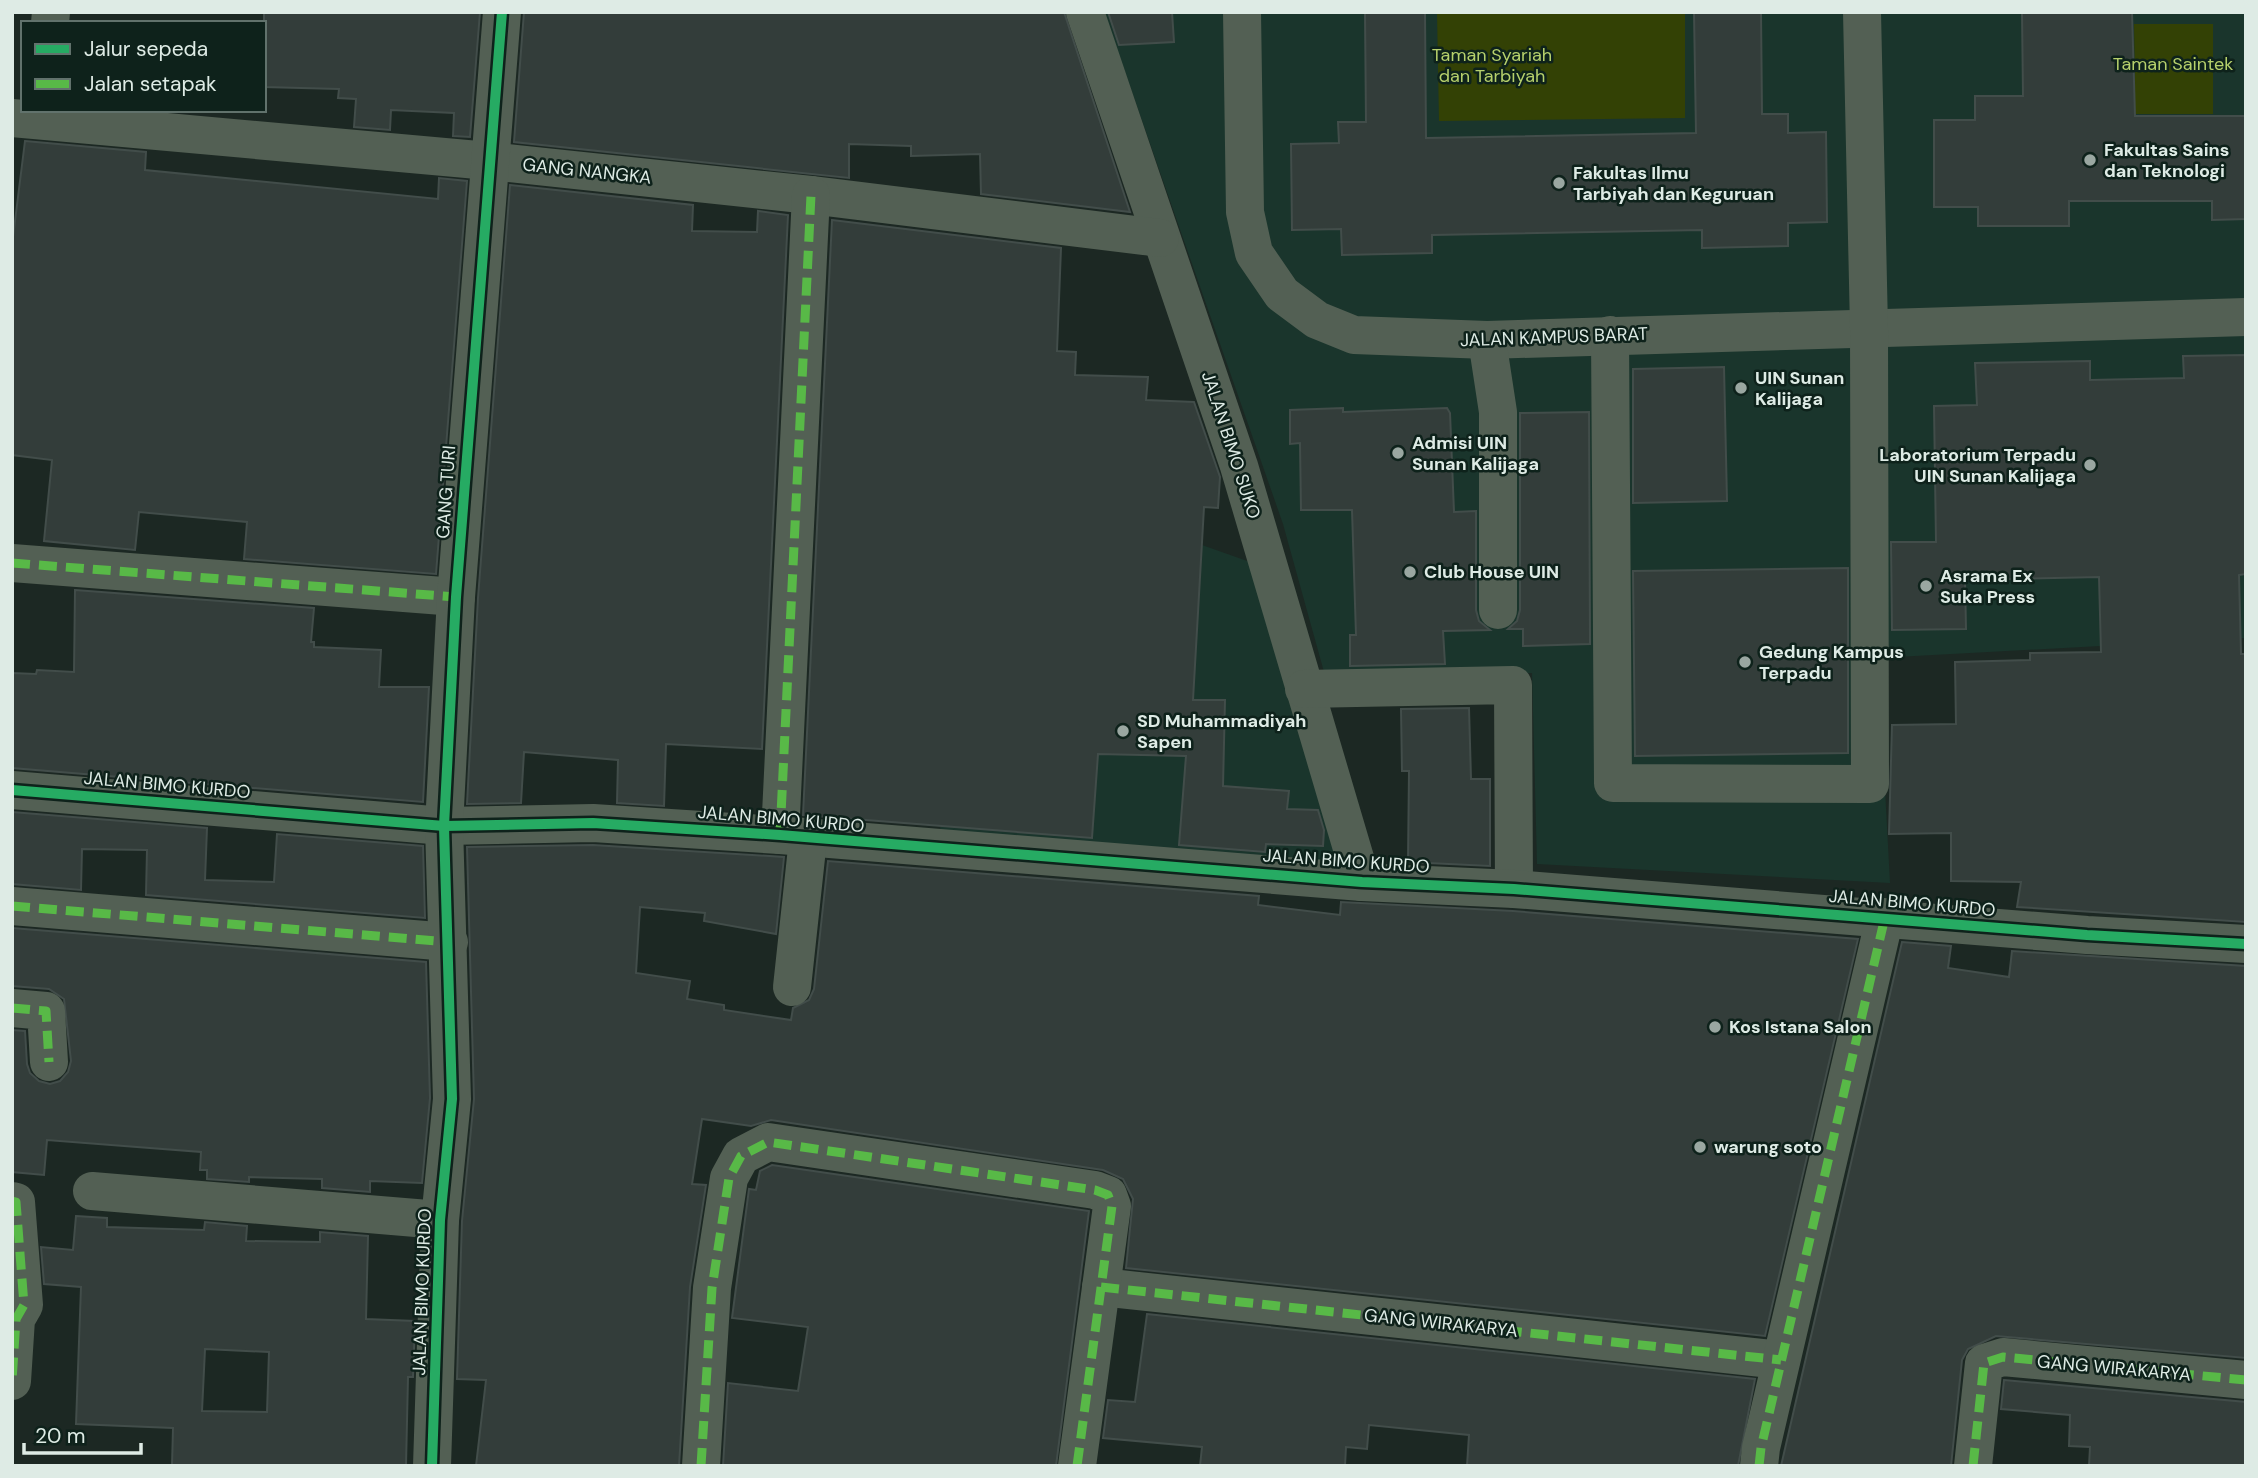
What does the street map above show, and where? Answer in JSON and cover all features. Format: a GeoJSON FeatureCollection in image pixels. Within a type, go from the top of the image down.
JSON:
{"type":"FeatureCollection","features":[{"type":"Feature","properties":{"kind":"street","name":"GANG TURI"},"geometry":{"type":"LineString","coordinates":[[443,825],[456,597],[502,12]]}},
{"type":"Feature","properties":{"kind":"street","name":"JALAN BIMO SUKO"},"geometry":{"type":"LineString","coordinates":[[1085,12],[1239,466],[1362,882]]}},
{"type":"Feature","properties":{"kind":"street","name":"JALAN KAMPUS BARAT"},"geometry":{"type":"LineString","coordinates":[[1242,12],[1245,212],[1254,253],[1282,294],[1317,320],[1354,335],[1487,340],[2246,317]]}},
{"type":"Feature","properties":{"kind":"street"},"geometry":{"type":"LineString","coordinates":[[1610,335],[1613,783],[1870,784],[1869,328],[1862,12]]}},
{"type":"Feature","properties":{"kind":"street","name":"GANG NANGKA"},"geometry":{"type":"LineString","coordinates":[[34,117],[811,195],[1160,237]]}},
{"type":"Feature","properties":{"kind":"street"},"geometry":{"type":"LineString","coordinates":[[792,987],[811,195]]}},
{"type":"Feature","properties":{"kind":"street"},"geometry":{"type":"LineString","coordinates":[[1487,340],[1498,412],[1498,610]]}},
{"type":"Feature","properties":{"kind":"street"},"geometry":{"type":"LineString","coordinates":[[12,563],[456,597]]}},
{"type":"Feature","properties":{"kind":"street"},"geometry":{"type":"LineString","coordinates":[[1304,689],[1513,685],[1514,889]]}},
{"type":"Feature","properties":{"kind":"street","name":"JALAN BIMO KURDO"},"geometry":{"type":"LineString","coordinates":[[12,790],[443,825],[593,823],[1362,882],[1514,889],[2087,935],[2246,944]]}},
{"type":"Feature","properties":{"kind":"street","name":"JALAN BIMO KURDO"},"geometry":{"type":"LineString","coordinates":[[432,1466],[440,1220],[452,1099],[449,942],[443,825]]}},
{"type":"Feature","properties":{"kind":"street"},"geometry":{"type":"LineString","coordinates":[[12,906],[449,942]]}},
{"type":"Feature","properties":{"kind":"street"},"geometry":{"type":"LineString","coordinates":[[1759,1466],[1781,1360],[1885,918]]}},
{"type":"Feature","properties":{"kind":"street"},"geometry":{"type":"LineString","coordinates":[[12,1008],[46,1011],[49,1062]]}},
{"type":"Feature","properties":{"kind":"street"},"geometry":{"type":"LineString","coordinates":[[701,1466],[712,1288],[729,1178],[741,1156],[768,1142],[1095,1190],[1108,1195],[1112,1206],[1077,1466]]}},
{"type":"Feature","properties":{"kind":"street"},"geometry":{"type":"LineString","coordinates":[[92,1191],[440,1220]]}},
{"type":"Feature","properties":{"kind":"street"},"geometry":{"type":"LineString","coordinates":[[12,1201],[16,1202],[20,1232],[24,1305],[16,1319],[12,1381]]}},
{"type":"Feature","properties":{"kind":"street","name":"GANG WIRAKARYA"},"geometry":{"type":"LineString","coordinates":[[1101,1287],[1781,1360]]}},
{"type":"Feature","properties":{"kind":"street","name":"GANG WIRAKARYA"},"geometry":{"type":"LineString","coordinates":[[1973,1466],[1984,1363],[2003,1357],[2246,1380]]}},
{"type":"Feature","properties":{"kind":"shaded area","name":"UIN Sunan Kalijaga"},"geometry":{"type":"Polygon","coordinates":[[[1104,12],[2246,12],[2246,638],[1878,658],[1890,883],[1537,864],[1532,673],[1324,672],[1283,524],[1104,12]]]}},
{"type":"Feature","properties":{"kind":"shaded area","name":"SD Muhammadiyah Sapen"},"geometry":{"type":"Polygon","coordinates":[[[1202,545],[1250,562],[1347,880],[941,846],[940,821],[1202,545]]]}},
{"type":"Feature","properties":{"kind":"green space","name":"Taman Syariah dan Tarbiyah"},"geometry":{"type":"Polygon","coordinates":[[[1437,12],[1685,12],[1685,118],[1439,121],[1437,12]]]}},
{"type":"Feature","properties":{"kind":"green space","name":"Taman Saintek"},"geometry":{"type":"Polygon","coordinates":[[[2134,24],[2213,24],[2213,114],[2089,114],[2089,79],[2135,79],[2134,24]]]}},
{"type":"Feature","properties":{"kind":"building"},"geometry":{"type":"Polygon","coordinates":[[[264,12],[480,12],[470,137],[453,136],[454,113],[391,110],[390,130],[354,127],[356,99],[338,98],[339,89],[266,87],[264,12]]]}},
{"type":"Feature","properties":{"kind":"building"},"geometry":{"type":"Polygon","coordinates":[[[524,12],[1064,12],[1130,212],[981,194],[980,154],[911,156],[911,146],[849,144],[849,178],[514,142],[524,12]]]}},
{"type":"Feature","properties":{"kind":"building"},"geometry":{"type":"Polygon","coordinates":[[[1108,12],[1172,12],[1174,42],[1119,45],[1108,12]]]}},
{"type":"Feature","properties":{"kind":"building","name":"Fakultas Ilmu Tarbiyah dan Keguruan"},"geometry":{"type":"Polygon","coordinates":[[[1365,12],[1425,12],[1426,138],[1696,133],[1694,12],[1761,12],[1762,114],[1788,114],[1788,133],[1826,132],[1827,222],[1788,223],[1788,246],[1702,248],[1702,230],[1432,235],[1432,253],[1342,255],[1341,229],[1292,230],[1291,144],[1339,143],[1338,122],[1366,122],[1365,12]]]}},
{"type":"Feature","properties":{"kind":"building","name":"Fakultas Sains dan Teknologi"},"geometry":{"type":"Polygon","coordinates":[[[2022,12],[2132,12],[2135,116],[2246,116],[2246,219],[2212,220],[2212,201],[2069,201],[2069,226],[1978,226],[1978,207],[1934,207],[1934,120],[1975,120],[1975,96],[2023,96],[2022,12]]]}},
{"type":"Feature","properties":{"kind":"building"},"geometry":{"type":"Polygon","coordinates":[[[25,141],[146,152],[145,170],[438,199],[439,178],[467,181],[436,574],[244,559],[247,522],[139,512],[135,550],[44,541],[52,460],[12,455],[12,245],[25,141]]]}},
{"type":"Feature","properties":{"kind":"building"},"geometry":{"type":"Polygon","coordinates":[[[510,185],[693,205],[692,231],[757,232],[758,211],[788,215],[762,749],[666,744],[664,806],[617,803],[618,760],[524,752],[521,803],[467,804],[478,598],[510,185]]]}},
{"type":"Feature","properties":{"kind":"building"},"geometry":{"type":"Polygon","coordinates":[[[832,220],[1061,248],[1057,351],[1076,352],[1075,375],[1148,377],[1146,400],[1194,402],[1220,477],[1218,508],[1204,507],[1193,700],[1225,700],[1223,786],[1289,791],[1287,809],[1318,810],[1324,830],[1323,846],[1266,844],[1265,852],[1179,845],[1186,756],[1098,754],[1092,838],[803,815],[832,220]]]}},
{"type":"Feature","properties":{"kind":"building"},"geometry":{"type":"Polygon","coordinates":[[[2246,355],[2246,574],[2239,575],[2241,654],[2246,654],[2246,922],[2017,907],[2021,882],[1951,881],[1951,833],[1889,834],[1892,725],[1956,724],[1955,662],[2030,660],[2030,653],[2101,652],[2099,577],[1965,580],[1966,629],[1892,630],[1891,542],[1936,542],[1934,406],[1977,405],[1975,363],[2090,361],[2090,380],[2184,378],[2183,356],[2246,355]]]}},
{"type":"Feature","properties":{"kind":"building"},"geometry":{"type":"Polygon","coordinates":[[[1724,367],[1727,501],[1633,503],[1633,369],[1724,367]]]}},
{"type":"Feature","properties":{"kind":"building"},"geometry":{"type":"Polygon","coordinates":[[[1343,408],[1343,412],[1447,408],[1450,413],[1454,512],[1476,511],[1476,610],[1479,621],[1490,630],[1443,631],[1445,664],[1350,666],[1350,635],[1356,635],[1352,510],[1301,510],[1300,443],[1290,444],[1290,410],[1343,408]]]}},
{"type":"Feature","properties":{"kind":"building"},"geometry":{"type":"Polygon","coordinates":[[[1589,412],[1590,644],[1523,646],[1523,629],[1508,629],[1517,621],[1520,610],[1520,413],[1589,412]]]}},
{"type":"Feature","properties":{"kind":"building","name":"Gedung Kampus Terpadu"},"geometry":{"type":"Polygon","coordinates":[[[1848,568],[1848,753],[1635,756],[1633,571],[1848,568]]]}},
{"type":"Feature","properties":{"kind":"building"},"geometry":{"type":"Polygon","coordinates":[[[75,590],[314,608],[311,642],[314,642],[314,647],[381,650],[379,687],[429,687],[423,802],[12,768],[12,673],[36,674],[37,670],[74,672],[75,590]]]}},
{"type":"Feature","properties":{"kind":"building"},"geometry":{"type":"Polygon","coordinates":[[[1469,708],[1471,779],[1490,779],[1490,866],[1408,862],[1409,771],[1402,771],[1401,709],[1469,708]]]}},
{"type":"Feature","properties":{"kind":"building"},"geometry":{"type":"Polygon","coordinates":[[[12,812],[207,828],[205,880],[274,882],[277,834],[423,846],[425,918],[146,895],[147,850],[82,849],[81,890],[12,884],[12,812]]]}},
{"type":"Feature","properties":{"kind":"building"},"geometry":{"type":"Polygon","coordinates":[[[593,845],[784,857],[776,934],[704,921],[705,913],[640,907],[636,973],[690,981],[687,999],[724,1005],[724,1010],[791,1020],[793,1008],[809,1000],[814,989],[828,861],[1259,896],[1258,905],[1340,915],[1341,902],[1513,911],[1858,939],[1765,1336],[1126,1268],[1133,1199],[1123,1179],[1103,1170],[771,1120],[751,1126],[702,1119],[692,1184],[706,1185],[690,1287],[679,1466],[476,1466],[486,1380],[457,1379],[462,1221],[474,1099],[467,847],[593,845]]]}},
{"type":"Feature","properties":{"kind":"building"},"geometry":{"type":"Polygon","coordinates":[[[12,928],[426,962],[430,1098],[422,1183],[370,1181],[370,1192],[322,1188],[322,1179],[249,1177],[249,1182],[207,1179],[207,1170],[200,1170],[201,1152],[47,1140],[44,1175],[12,1172],[12,1030],[25,1031],[27,1064],[30,1073],[39,1081],[50,1084],[60,1081],[68,1072],[71,1061],[64,999],[49,989],[12,986],[12,928]]]}},
{"type":"Feature","properties":{"kind":"building"},"geometry":{"type":"Polygon","coordinates":[[[1902,942],[1951,946],[1948,968],[2009,977],[2012,951],[2246,966],[2246,1358],[1996,1336],[1968,1349],[1962,1360],[1951,1466],[1781,1466],[1902,942]]]}},
{"type":"Feature","properties":{"kind":"building"},"geometry":{"type":"Polygon","coordinates":[[[772,1165],[1089,1211],[1056,1466],[723,1466],[728,1383],[798,1391],[808,1327],[732,1318],[749,1189],[756,1190],[760,1171],[772,1165]]]}},
{"type":"Feature","properties":{"kind":"building"},"geometry":{"type":"Polygon","coordinates":[[[76,1216],[107,1218],[107,1227],[204,1230],[205,1222],[247,1226],[246,1241],[320,1242],[320,1232],[368,1236],[366,1319],[415,1321],[413,1377],[408,1377],[406,1466],[172,1466],[173,1428],[76,1424],[81,1287],[44,1284],[41,1247],[73,1250],[76,1216]],[[205,1349],[202,1411],[267,1412],[269,1352],[205,1349]]]}},
{"type":"Feature","properties":{"kind":"building"},"geometry":{"type":"Polygon","coordinates":[[[1147,1314],[1755,1379],[1738,1466],[1467,1466],[1469,1435],[1369,1425],[1367,1449],[1346,1447],[1345,1466],[1200,1466],[1202,1447],[1103,1438],[1108,1400],[1135,1402],[1147,1314]]]}},
{"type":"Feature","properties":{"kind":"building"},"geometry":{"type":"Polygon","coordinates":[[[2004,1380],[2246,1402],[2246,1466],[2089,1466],[2090,1447],[2069,1446],[2070,1415],[2001,1409],[2004,1380]]]}},
{"type":"Feature","properties":{"kind":"marked path"},"geometry":{"type":"LineString","coordinates":[[780,835],[811,195]]}},
{"type":"Feature","properties":{"kind":"marked path"},"geometry":{"type":"LineString","coordinates":[[12,563],[456,597]]}},
{"type":"Feature","properties":{"kind":"marked path"},"geometry":{"type":"LineString","coordinates":[[12,906],[449,942]]}},
{"type":"Feature","properties":{"kind":"marked path"},"geometry":{"type":"LineString","coordinates":[[1759,1466],[1885,917]]}},
{"type":"Feature","properties":{"kind":"marked path"},"geometry":{"type":"LineString","coordinates":[[12,1008],[46,1011],[49,1062]]}},
{"type":"Feature","properties":{"kind":"marked path"},"geometry":{"type":"LineString","coordinates":[[701,1466],[712,1288],[729,1178],[741,1156],[768,1142],[1095,1190],[1108,1195],[1112,1206],[1077,1466]]}},
{"type":"Feature","properties":{"kind":"marked path"},"geometry":{"type":"LineString","coordinates":[[12,1201],[16,1202],[24,1305],[16,1319],[12,1381]]}},
{"type":"Feature","properties":{"kind":"marked path"},"geometry":{"type":"LineString","coordinates":[[1101,1287],[1781,1360]]}},
{"type":"Feature","properties":{"kind":"marked path"},"geometry":{"type":"LineString","coordinates":[[1973,1466],[1984,1363],[2003,1357],[2246,1380]]}},
{"type":"Feature","properties":{"kind":"cycle path"},"geometry":{"type":"LineString","coordinates":[[432,1466],[440,1220],[452,1099],[444,826],[456,597],[502,12]]}},
{"type":"Feature","properties":{"kind":"cycle path"},"geometry":{"type":"LineString","coordinates":[[12,790],[444,826],[593,823],[780,835],[1362,882],[1514,889],[2087,935],[2246,944]]}},
{"type":"Feature","properties":{"kind":"place","name":"Fakultas Sains dan Teknologi"},"geometry":{"type":"Point","coordinates":[2090,160]}},
{"type":"Feature","properties":{"kind":"place","name":"Fakultas Ilmu Tarbiyah dan Keguruan"},"geometry":{"type":"Point","coordinates":[1559,183]}},
{"type":"Feature","properties":{"kind":"place","name":"UIN Sunan Kalijaga"},"geometry":{"type":"Point","coordinates":[1741,388]}},
{"type":"Feature","properties":{"kind":"place","name":"Admisi UIN Sunan Kalijaga"},"geometry":{"type":"Point","coordinates":[1398,453]}},
{"type":"Feature","properties":{"kind":"place","name":"Laboratorium Terpadu UIN Sunan Kalijaga"},"geometry":{"type":"Point","coordinates":[2090,465]}},
{"type":"Feature","properties":{"kind":"place","name":"Club House UIN"},"geometry":{"type":"Point","coordinates":[1410,572]}},
{"type":"Feature","properties":{"kind":"place","name":"Asrama Ex Suka Press"},"geometry":{"type":"Point","coordinates":[1926,586]}},
{"type":"Feature","properties":{"kind":"place","name":"Gedung Kampus Terpadu"},"geometry":{"type":"Point","coordinates":[1745,662]}},
{"type":"Feature","properties":{"kind":"place","name":"SD Muhammadiyah Sapen"},"geometry":{"type":"Point","coordinates":[1123,731]}},
{"type":"Feature","properties":{"kind":"place","name":"Kos Istana Salon"},"geometry":{"type":"Point","coordinates":[1715,1027]}},
{"type":"Feature","properties":{"kind":"place","name":"warung soto"},"geometry":{"type":"Point","coordinates":[1700,1147]}}]}
